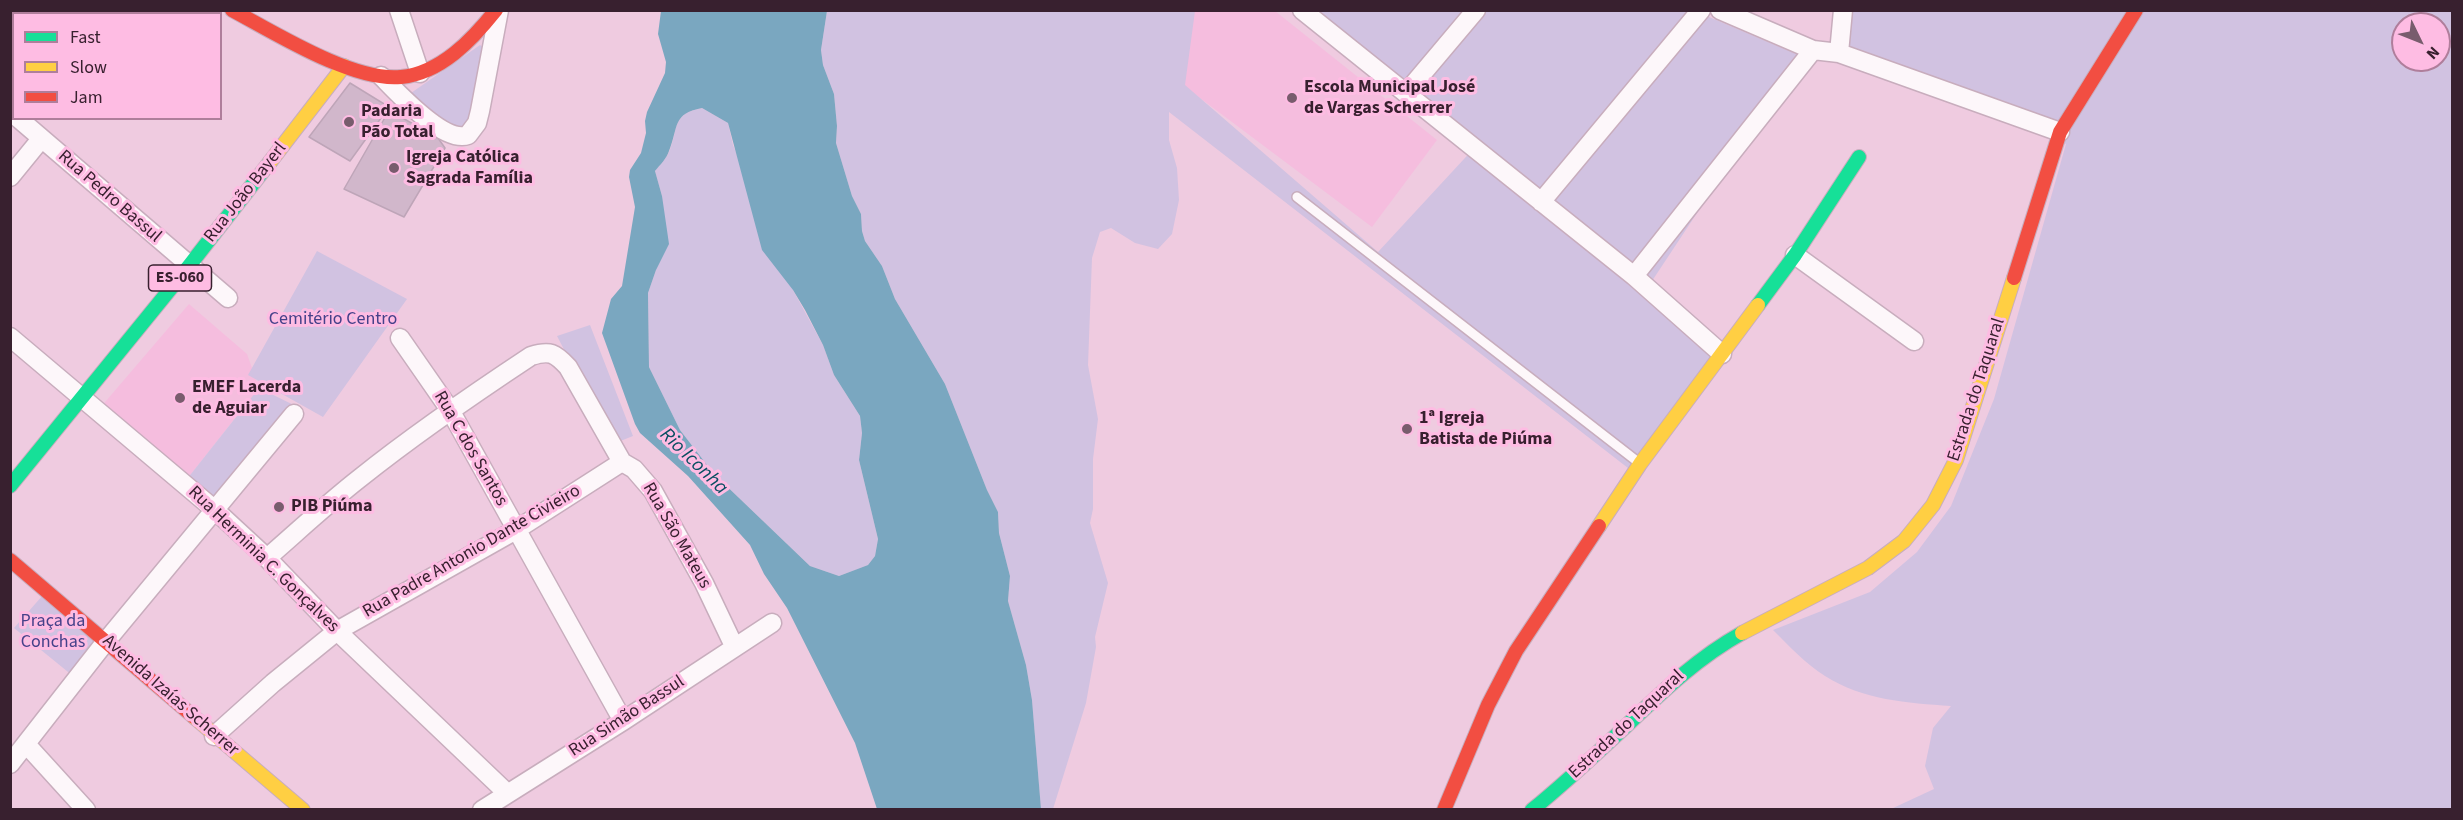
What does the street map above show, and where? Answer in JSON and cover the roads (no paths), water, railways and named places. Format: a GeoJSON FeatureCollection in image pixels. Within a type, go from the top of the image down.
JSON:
{"type":"FeatureCollection","features":[{"type":"Feature","properties":{"kind":"street"},"geometry":{"type":"LineString","coordinates":[[232,10],[344,66],[381,76],[400,77],[420,73],[449,56],[468,42],[497,10]]}},
{"type":"Feature","properties":{"kind":"street"},"geometry":{"type":"LineString","coordinates":[[399,10],[420,73]]}},
{"type":"Feature","properties":{"kind":"street"},"geometry":{"type":"LineString","coordinates":[[381,76],[410,104],[446,133],[456,137],[468,135],[477,123],[480,111],[497,10]]}},
{"type":"Feature","properties":{"kind":"street"},"geometry":{"type":"LineString","coordinates":[[1302,10],[1634,276],[1722,354]]}},
{"type":"Feature","properties":{"kind":"street"},"geometry":{"type":"LineString","coordinates":[[1406,93],[1476,10]]}},
{"type":"Feature","properties":{"kind":"street"},"geometry":{"type":"LineString","coordinates":[[1541,202],[1701,10]]}},
{"type":"Feature","properties":{"kind":"street"},"geometry":{"type":"LineString","coordinates":[[1720,10],[1813,50],[1839,53],[2060,132]]}},
{"type":"Feature","properties":{"kind":"street"},"geometry":{"type":"LineString","coordinates":[[1839,53],[1843,10]]}},
{"type":"Feature","properties":{"kind":"street","name":"Estrada do Taquaral"},"geometry":{"type":"LineString","coordinates":[[1532,810],[1572,776],[1678,676],[1724,643],[1791,606],[1868,568],[1904,541],[1933,506],[1956,460],[2060,132],[2136,10]]}},
{"type":"Feature","properties":{"kind":"street"},"geometry":{"type":"LineString","coordinates":[[1634,276],[1813,50]]}},
{"type":"Feature","properties":{"kind":"street","name":"Rua João Bayerl"},"geometry":{"type":"LineString","coordinates":[[10,486],[84,398],[189,266],[344,66]]}},
{"type":"Feature","properties":{"kind":"street","name":"Rua Pedro Bassul"},"geometry":{"type":"LineString","coordinates":[[20,120],[228,298]]}},
{"type":"Feature","properties":{"kind":"street"},"geometry":{"type":"LineString","coordinates":[[10,177],[41,139]]}},
{"type":"Feature","properties":{"kind":"street"},"geometry":{"type":"LineString","coordinates":[[1444,810],[1488,705],[1516,651],[1640,464],[1795,255],[1859,157]]}},
{"type":"Feature","properties":{"kind":"street"},"geometry":{"type":"LineString","coordinates":[[1795,255],[1914,341]]}},
{"type":"Feature","properties":{"kind":"street","name":"Rua Herminia C. Gonçalves"},"geometry":{"type":"LineString","coordinates":[[10,337],[215,510],[267,558],[337,631],[507,794]]}},
{"type":"Feature","properties":{"kind":"street","name":"Rua C dos Santos"},"geometry":{"type":"LineString","coordinates":[[400,338],[450,410],[623,721]]}},
{"type":"Feature","properties":{"kind":"street","name":"Rua São Mateus"},"geometry":{"type":"LineString","coordinates":[[450,410],[531,356],[544,352],[556,355],[568,367],[622,462],[634,469],[653,491],[699,573],[734,646]]}},
{"type":"Feature","properties":{"kind":"street"},"geometry":{"type":"LineString","coordinates":[[267,558],[358,479],[450,410]]}},
{"type":"Feature","properties":{"kind":"street"},"geometry":{"type":"LineString","coordinates":[[10,764],[107,640],[294,414]]}},
{"type":"Feature","properties":{"kind":"street","name":"Rua Padre Antonio Dante Civieiro"},"geometry":{"type":"LineString","coordinates":[[214,736],[273,683],[337,631],[516,530],[622,462]]}},
{"type":"Feature","properties":{"kind":"street","name":"Avenida Izaías Scherrer"},"geometry":{"type":"LineString","coordinates":[[10,560],[107,640],[214,736],[303,810]]}},
{"type":"Feature","properties":{"kind":"street","name":"Rua Simão Bassul"},"geometry":{"type":"LineString","coordinates":[[482,810],[623,721],[772,622]]}},
{"type":"Feature","properties":{"kind":"street"},"geometry":{"type":"LineString","coordinates":[[26,744],[86,810]]}},
{"type":"Feature","properties":{"kind":"lane"},"geometry":{"type":"LineString","coordinates":[[1298,197],[1640,464]]}},
{"type":"Feature","properties":{"kind":"water","name":"Rio Iconha"},"geometry":{"type":"Polygon","coordinates":[[[661,11],[827,11],[821,50],[823,65],[834,94],[836,143],[852,196],[861,214],[865,241],[882,266],[895,299],[945,384],[998,512],[999,533],[1010,576],[1008,601],[1026,665],[1032,700],[1041,809],[877,809],[855,743],[787,608],[764,574],[750,545],[688,476],[640,433],[635,424],[602,333],[611,299],[622,286],[635,207],[629,177],[630,170],[641,153],[646,133],[647,112],[665,73],[666,62],[658,34],[661,11]],[[702,108],[686,114],[678,122],[667,156],[655,171],[662,196],[669,244],[648,293],[649,367],[680,430],[714,474],[810,566],[839,576],[868,565],[875,556],[878,539],[859,460],[862,433],[860,416],[834,375],[823,345],[805,310],[793,290],[762,250],[728,123],[702,108]]]}},
{"type":"Feature","properties":{"kind":"place","name":"Escola Municipal José de Vargas Scherrer"},"geometry":{"type":"Point","coordinates":[1292,98]}},
{"type":"Feature","properties":{"kind":"place","name":"Padaria Pão Total"},"geometry":{"type":"Point","coordinates":[349,122]}},
{"type":"Feature","properties":{"kind":"place","name":"Igreja Católica Sagrada Família"},"geometry":{"type":"Point","coordinates":[394,168]}},
{"type":"Feature","properties":{"kind":"place","name":"EMEF Lacerda de Aguiar"},"geometry":{"type":"Point","coordinates":[180,398]}},
{"type":"Feature","properties":{"kind":"place","name":"1ª Igreja Batista de Piúma"},"geometry":{"type":"Point","coordinates":[1407,429]}},
{"type":"Feature","properties":{"kind":"place","name":"PIB Piúma"},"geometry":{"type":"Point","coordinates":[279,507]}},
{"type":"Feature","properties":{"kind":"park label","name":"Cemitério Centro"},"geometry":{"type":"Point","coordinates":[333,320]}},
{"type":"Feature","properties":{"kind":"park label","name":"Praça da Conchas"},"geometry":{"type":"Point","coordinates":[53,632]}}]}
